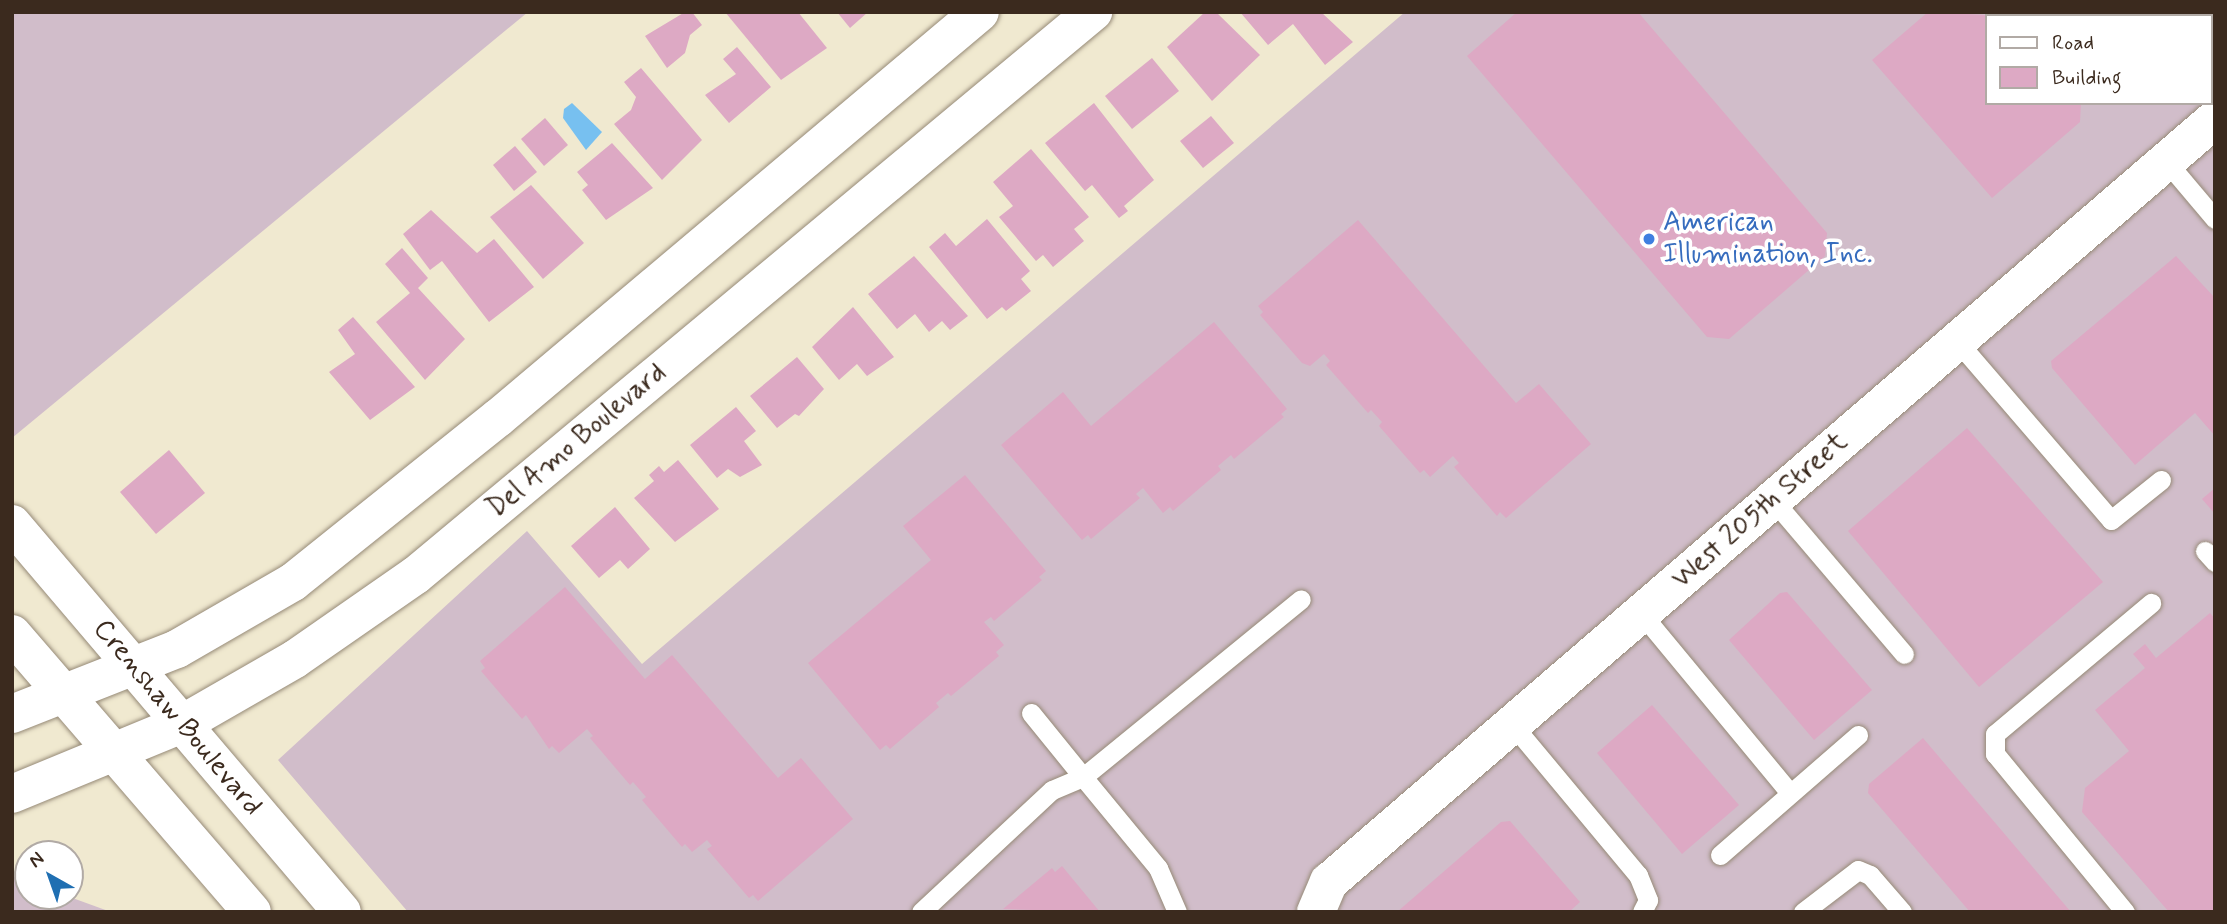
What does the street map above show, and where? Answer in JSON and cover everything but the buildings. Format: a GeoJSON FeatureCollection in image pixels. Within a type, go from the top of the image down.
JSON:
{"type":"FeatureCollection","features":[{"type":"Feature","properties":{"kind":"main road"},"geometry":{"type":"LineString","coordinates":[[12,713],[177,649],[293,582],[498,418],[980,12]]}},
{"type":"Feature","properties":{"kind":"main road","name":"Del Amo Boulevard"},"geometry":{"type":"LineString","coordinates":[[12,794],[181,724],[295,659],[416,575],[1093,12]]}},
{"type":"Feature","properties":{"kind":"main road","name":"West 205th Street"},"geometry":{"type":"LineString","coordinates":[[1316,912],[1329,882],[2215,119]]}},
{"type":"Feature","properties":{"kind":"main road","name":"Crenshaw Boulevard"},"geometry":{"type":"LineString","coordinates":[[12,524],[342,912]]}},
{"type":"Feature","properties":{"kind":"main road"},"geometry":{"type":"LineString","coordinates":[[12,634],[253,912]]}},
{"type":"Feature","properties":{"kind":"lane"},"geometry":{"type":"LineString","coordinates":[[2166,162],[2215,219]]}},
{"type":"Feature","properties":{"kind":"lane"},"geometry":{"type":"LineString","coordinates":[[1957,341],[2110,520],[2161,480]]}},
{"type":"Feature","properties":{"kind":"lane"},"geometry":{"type":"LineString","coordinates":[[1773,500],[1904,653]]}},
{"type":"Feature","properties":{"kind":"lane"},"geometry":{"type":"LineString","coordinates":[[921,912],[1052,790],[1083,777],[1301,599]]}},
{"type":"Feature","properties":{"kind":"lane"},"geometry":{"type":"LineString","coordinates":[[2125,912],[1995,754],[1995,734],[2151,603]]}},
{"type":"Feature","properties":{"kind":"lane"},"geometry":{"type":"LineString","coordinates":[[1641,613],[1790,793]]}},
{"type":"Feature","properties":{"kind":"lane"},"geometry":{"type":"LineString","coordinates":[[1031,713],[1158,868],[1179,911]]}},
{"type":"Feature","properties":{"kind":"lane"},"geometry":{"type":"LineString","coordinates":[[1512,724],[1638,875],[1648,900],[1642,912]]}},
{"type":"Feature","properties":{"kind":"lane"},"geometry":{"type":"LineString","coordinates":[[1720,855],[1858,734]]}},
{"type":"Feature","properties":{"kind":"lane"},"geometry":{"type":"LineString","coordinates":[[1802,912],[1858,870],[1870,875],[1902,912]]}},
{"type":"Feature","properties":{"kind":"shaded area"},"geometry":{"type":"Polygon","coordinates":[[[12,12],[528,12],[12,438],[12,12]]]}},
{"type":"Feature","properties":{"kind":"shaded area"},"geometry":{"type":"Polygon","coordinates":[[[1405,12],[2215,12],[2215,912],[408,912],[278,760],[527,531],[642,664],[1405,12]]]}},
{"type":"Feature","properties":{"kind":"shaded area"},"geometry":{"type":"Polygon","coordinates":[[[12,876],[14,910],[84,910],[84,902],[111,912],[12,912],[12,876]]]}},
{"type":"Feature","properties":{"kind":"water"},"geometry":{"type":"Polygon","coordinates":[[[572,103],[602,132],[586,150],[563,118],[564,109],[572,103]]]}},
{"type":"Feature","properties":{"kind":"place","name":"American Illumination, Inc."},"geometry":{"type":"Point","coordinates":[1649,239]}}]}
